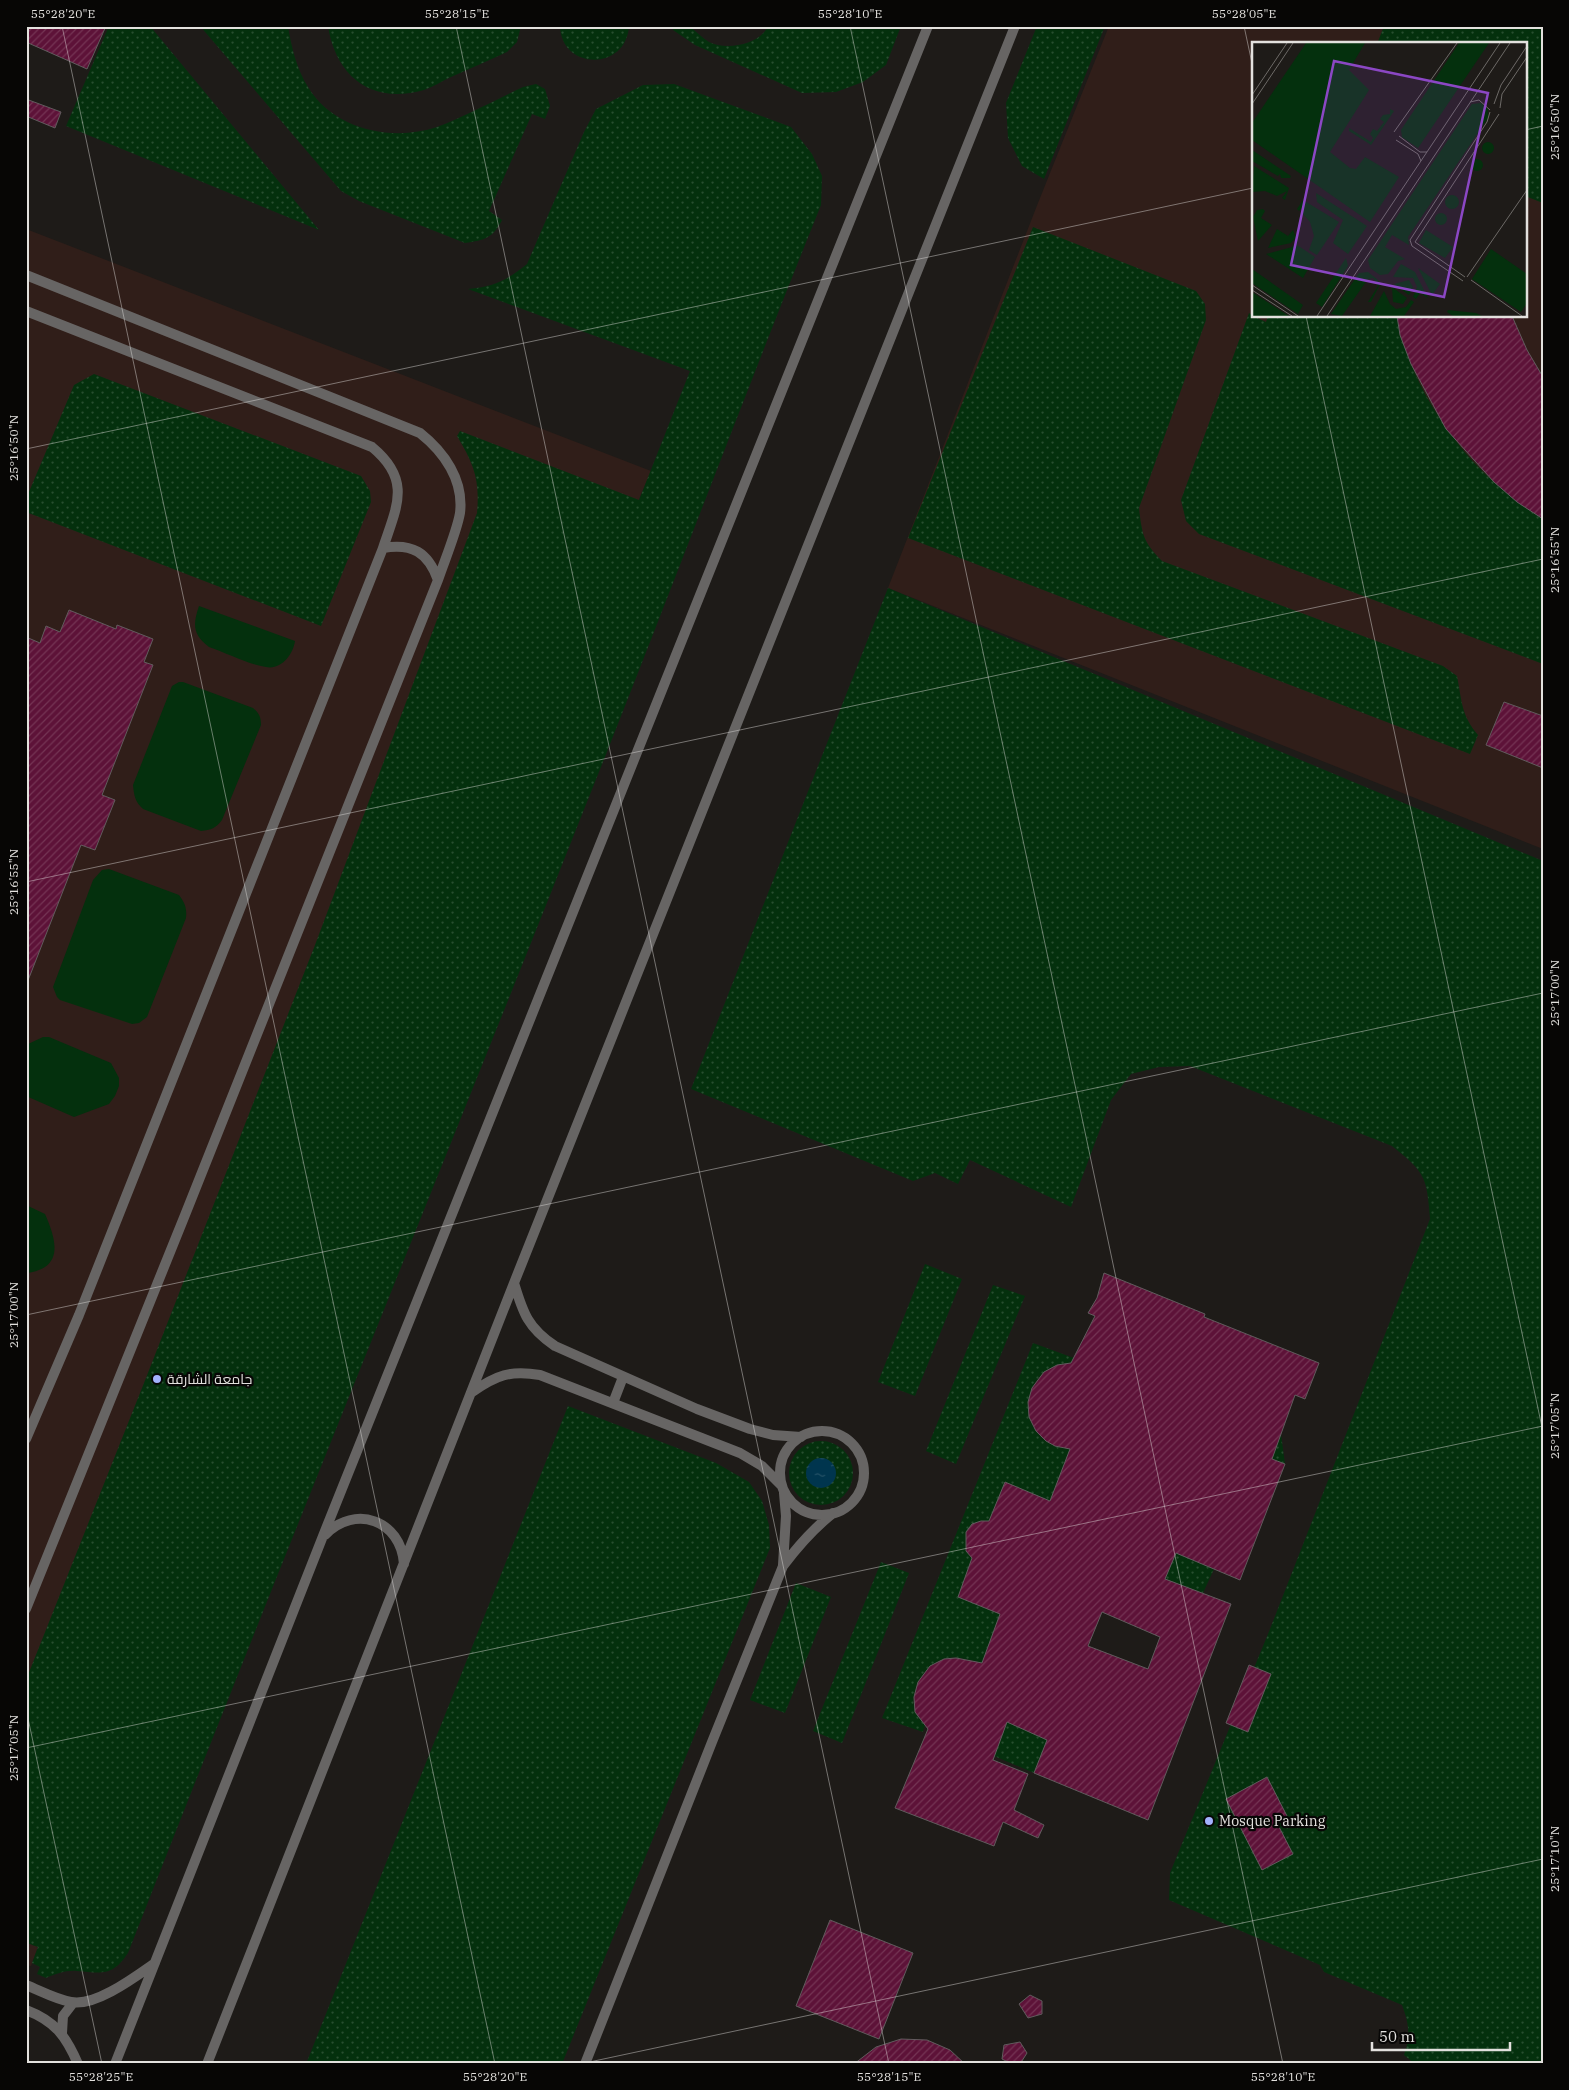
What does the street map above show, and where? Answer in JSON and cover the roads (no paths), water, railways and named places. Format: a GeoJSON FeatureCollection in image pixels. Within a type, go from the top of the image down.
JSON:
{"type":"FeatureCollection","features":[{"type":"Feature","properties":{"kind":"street"},"geometry":{"type":"LineString","coordinates":[[115,2064],[323,1536],[928,26]]}},
{"type":"Feature","properties":{"kind":"street"},"geometry":{"type":"LineString","coordinates":[[207,2064],[514,1283],[1015,26]]}},
{"type":"Feature","properties":{"kind":"street"},"geometry":{"type":"LineString","coordinates":[[26,275],[420,433],[446,459],[454,476],[459,495],[460,514],[438,580],[186,1215],[26,1609]]}},
{"type":"Feature","properties":{"kind":"street"},"geometry":{"type":"LineString","coordinates":[[26,311],[372,447],[385,457],[394,470],[399,486],[399,502],[383,548],[79,1315],[26,1439]]}},
{"type":"Feature","properties":{"kind":"street"},"geometry":{"type":"LineString","coordinates":[[383,548],[397,545],[412,548],[424,555],[433,566],[438,580]]}},
{"type":"Feature","properties":{"kind":"street"},"geometry":{"type":"LineString","coordinates":[[472,1392],[505,1374],[522,1372],[540,1375],[753,1459],[783,1488],[790,1500],[804,1511],[821,1515],[833,1513],[844,1508],[854,1500],[860,1490],[864,1477],[860,1457],[850,1442],[840,1435],[830,1432],[818,1432],[801,1437],[773,1435],[750,1429],[697,1409],[555,1346],[541,1337],[528,1322],[514,1283]]}},
{"type":"Feature","properties":{"kind":"street"},"geometry":{"type":"LineString","coordinates":[[613,1403],[624,1377]]}},
{"type":"Feature","properties":{"kind":"street"},"geometry":{"type":"LineString","coordinates":[[585,2064],[783,1566],[786,1533],[780,1472],[783,1458],[790,1446],[801,1437]]}},
{"type":"Feature","properties":{"kind":"street"},"geometry":{"type":"LineString","coordinates":[[783,1566],[808,1535],[833,1513]]}},
{"type":"Feature","properties":{"kind":"street"},"geometry":{"type":"LineString","coordinates":[[323,1536],[339,1523],[349,1520],[360,1518],[379,1523],[388,1528],[400,1544],[404,1564]]}},
{"type":"Feature","properties":{"kind":"street"},"geometry":{"type":"LineString","coordinates":[[26,1986],[73,2003],[113,1991],[155,1964]]}},
{"type":"Feature","properties":{"kind":"street"},"geometry":{"type":"LineString","coordinates":[[62,2033],[64,2016],[73,2003]]}},
{"type":"Feature","properties":{"kind":"street"},"geometry":{"type":"LineString","coordinates":[[26,2010],[49,2021],[62,2033],[78,2064]]}},
{"type":"Feature","properties":{"kind":"water"},"geometry":{"type":"Polygon","coordinates":[[[821,1458],[827,1459],[835,1467],[835,1479],[827,1487],[821,1488],[815,1487],[807,1479],[806,1473],[807,1467],[815,1459],[821,1458]]]}},
{"type":"Feature","properties":{"kind":"place","name":"جامعة الشارقة"},"geometry":{"type":"Point","coordinates":[157,1379]}},
{"type":"Feature","properties":{"kind":"place","name":"Mosque Parking"},"geometry":{"type":"Point","coordinates":[1209,1821]}}]}
